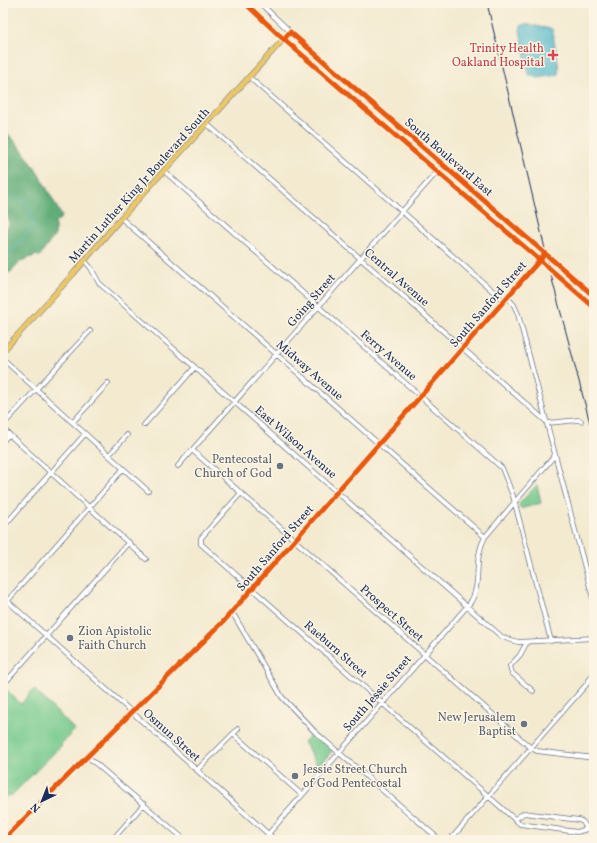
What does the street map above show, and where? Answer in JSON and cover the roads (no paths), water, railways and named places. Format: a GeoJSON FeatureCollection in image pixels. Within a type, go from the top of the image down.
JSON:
{"type":"FeatureCollection","features":[{"type":"Feature","properties":{"kind":"main road","name":"Martin Luther King Jr Boulevard South"},"geometry":{"type":"LineString","coordinates":[[3,351],[85,261],[121,218],[290,32]]}},
{"type":"Feature","properties":{"kind":"street","name":"South Boulevard East"},"geometry":{"type":"LineString","coordinates":[[260,3],[290,32],[594,296]]}},
{"type":"Feature","properties":{"kind":"street"},"geometry":{"type":"LineString","coordinates":[[250,77],[402,211],[514,305],[518,314],[594,602]]}},
{"type":"Feature","properties":{"kind":"street","name":"Central Avenue"},"geometry":{"type":"LineString","coordinates":[[207,124],[546,421]]}},
{"type":"Feature","properties":{"kind":"street","name":"Going Street"},"geometry":{"type":"LineString","coordinates":[[178,466],[443,165]]}},
{"type":"Feature","properties":{"kind":"street","name":"Ferry Avenue"},"geometry":{"type":"LineString","coordinates":[[164,171],[502,468],[514,502],[551,640]]}},
{"type":"Feature","properties":{"kind":"street","name":"Midway Avenue"},"geometry":{"type":"LineString","coordinates":[[121,218],[485,537]]}},
{"type":"Feature","properties":{"kind":"street","name":"South Sanford Street"},"geometry":{"type":"LineString","coordinates":[[3,840],[133,713],[232,612],[545,254]]}},
{"type":"Feature","properties":{"kind":"street","name":"East Wilson Avenue"},"geometry":{"type":"LineString","coordinates":[[85,261],[91,268],[99,283],[505,638],[515,642],[594,638]]}},
{"type":"Feature","properties":{"kind":"street"},"geometry":{"type":"LineString","coordinates":[[3,424],[90,331]]}},
{"type":"Feature","properties":{"kind":"street"},"geometry":{"type":"LineString","coordinates":[[3,359],[148,491]]}},
{"type":"Feature","properties":{"kind":"street"},"geometry":{"type":"LineString","coordinates":[[144,425],[195,367]]}},
{"type":"Feature","properties":{"kind":"street"},"geometry":{"type":"LineString","coordinates":[[73,422],[108,383]]}},
{"type":"Feature","properties":{"kind":"street"},"geometry":{"type":"LineString","coordinates":[[546,421],[552,423],[578,420],[581,421]]}},
{"type":"Feature","properties":{"kind":"street"},"geometry":{"type":"LineString","coordinates":[[3,430],[129,542],[146,559]]}},
{"type":"Feature","properties":{"kind":"street"},"geometry":{"type":"LineString","coordinates":[[3,441],[8,434]]}},
{"type":"Feature","properties":{"kind":"street"},"geometry":{"type":"LineString","coordinates":[[3,527],[85,434]]}},
{"type":"Feature","properties":{"kind":"street"},"geometry":{"type":"LineString","coordinates":[[109,455],[127,435]]}},
{"type":"Feature","properties":{"kind":"street","name":"Prospect Street"},"geometry":{"type":"LineString","coordinates":[[192,450],[531,748],[537,751],[594,758]]}},
{"type":"Feature","properties":{"kind":"street","name":"South Jessie Street"},"geometry":{"type":"LineString","coordinates":[[262,840],[467,606],[476,591],[477,558],[485,537],[555,455]]}},
{"type":"Feature","properties":{"kind":"street"},"geometry":{"type":"LineString","coordinates":[[3,606],[123,469]]}},
{"type":"Feature","properties":{"kind":"street","name":"Raeburn Street"},"geometry":{"type":"LineString","coordinates":[[241,493],[200,541],[201,544],[515,819],[524,825],[579,832],[587,829],[594,830]]}},
{"type":"Feature","properties":{"kind":"street"},"geometry":{"type":"LineString","coordinates":[[3,685],[129,542]]}},
{"type":"Feature","properties":{"kind":"street","name":"Osmun Street"},"geometry":{"type":"LineString","coordinates":[[3,597],[275,840]]}},
{"type":"Feature","properties":{"kind":"street"},"geometry":{"type":"LineString","coordinates":[[232,612],[284,699],[315,732],[440,840]]}},
{"type":"Feature","properties":{"kind":"street"},"geometry":{"type":"LineString","coordinates":[[527,642],[520,655],[510,666],[512,673],[533,691]]}},
{"type":"Feature","properties":{"kind":"street"},"geometry":{"type":"LineString","coordinates":[[450,840],[586,685],[594,672]]}},
{"type":"Feature","properties":{"kind":"street"},"geometry":{"type":"LineString","coordinates":[[196,770],[238,729]]}},
{"type":"Feature","properties":{"kind":"street"},"geometry":{"type":"LineString","coordinates":[[233,734],[302,795]]}},
{"type":"Feature","properties":{"kind":"street"},"geometry":{"type":"LineString","coordinates":[[88,757],[185,840]]}},
{"type":"Feature","properties":{"kind":"street"},"geometry":{"type":"LineString","coordinates":[[112,840],[144,804]]}},
{"type":"Feature","properties":{"kind":"street","name":"Raeburn Street"},"geometry":{"type":"LineString","coordinates":[[515,819],[524,813],[579,820],[587,829]]}},
{"type":"Feature","properties":{"kind":"water"},"geometry":{"type":"Polygon","coordinates":[[[525,24],[552,29],[559,68],[558,75],[538,78],[528,74],[520,30],[521,26],[525,24]]]}},
{"type":"Feature","properties":{"kind":"waterway"},"geometry":{"type":"LineString","coordinates":[[3,184],[8,187],[15,197],[27,204],[34,225],[10,254],[3,258]]}},
{"type":"Feature","properties":{"kind":"railway"},"geometry":{"type":"LineString","coordinates":[[487,3],[553,283],[594,438]]}},
{"type":"Feature","properties":{"kind":"place","name":"Trinity Health Oakland Hospital"},"geometry":{"type":"Point","coordinates":[553,55]}},
{"type":"Feature","properties":{"kind":"place","name":"Pentecostal Church of God"},"geometry":{"type":"Point","coordinates":[280,466]}},
{"type":"Feature","properties":{"kind":"place","name":"Zion Apistolic Faith Church"},"geometry":{"type":"Point","coordinates":[70,638]}},
{"type":"Feature","properties":{"kind":"place","name":"New Jerusalem Baptist"},"geometry":{"type":"Point","coordinates":[524,724]}},
{"type":"Feature","properties":{"kind":"place","name":"Jessie Street Church of God Pentecostal"},"geometry":{"type":"Point","coordinates":[295,776]}}]}
